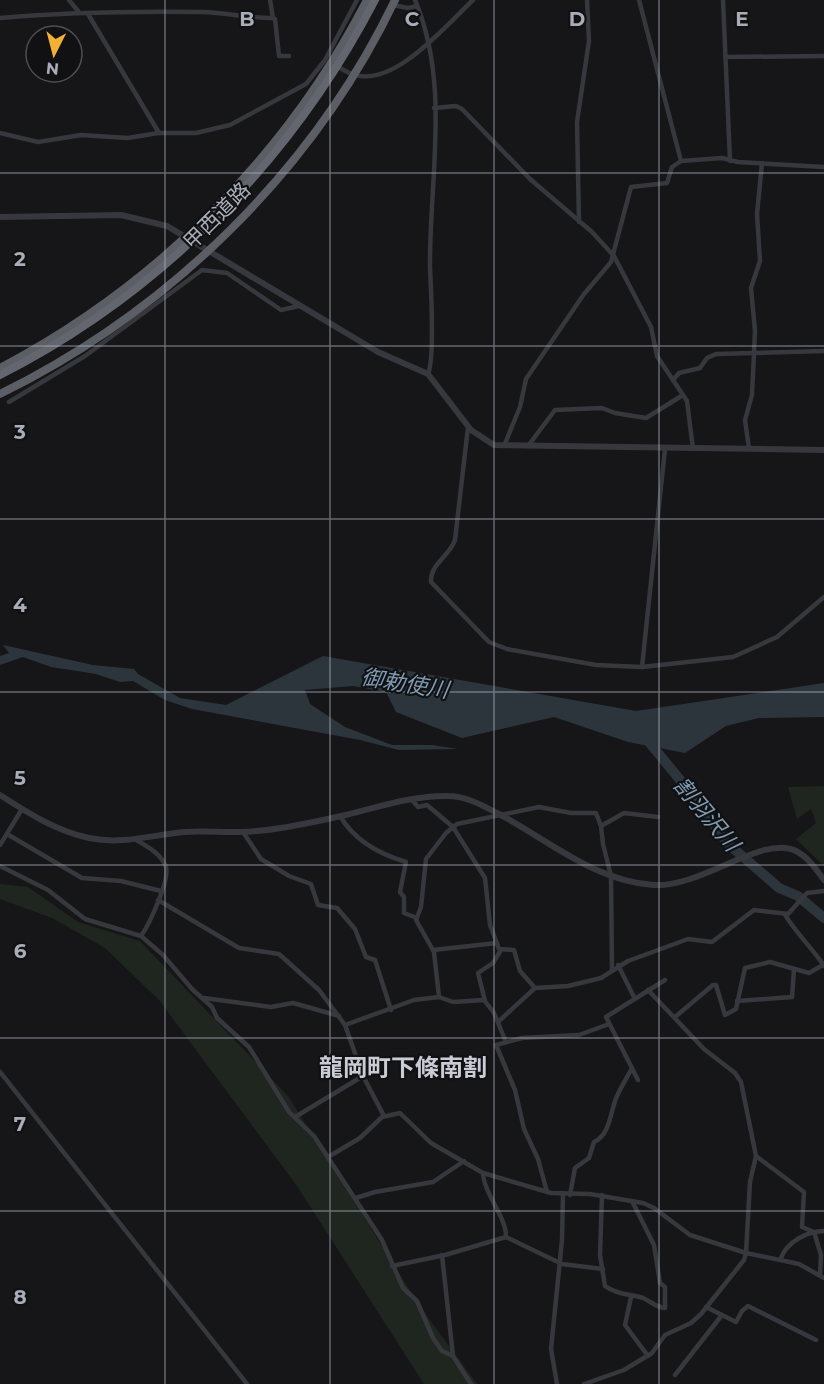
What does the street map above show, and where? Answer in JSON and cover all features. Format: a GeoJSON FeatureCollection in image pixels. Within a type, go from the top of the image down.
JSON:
{"type":"FeatureCollection","features":[{"type":"Feature","properties":{"kind":"highway","name":"甲西道路"},"geometry":{"type":"LineString","coordinates":[[0,368],[43,345],[106,303],[186,237],[269,149],[301,108],[367,0]]}},
{"type":"Feature","properties":{"kind":"highway"},"geometry":{"type":"LineString","coordinates":[[0,375],[57,344],[121,301],[179,253],[235,199],[306,113],[348,50],[375,0]]}},
{"type":"Feature","properties":{"kind":"highway","name":"甲西道路"},"geometry":{"type":"LineString","coordinates":[[0,394],[86,346],[129,316],[210,252],[288,165],[353,75],[394,3]]}},
{"type":"Feature","properties":{"kind":"street"},"geometry":{"type":"LineString","coordinates":[[69,0],[78,11]]}},
{"type":"Feature","properties":{"kind":"street"},"geometry":{"type":"LineString","coordinates":[[270,0],[273,18],[276,19],[279,56],[289,56]]}},
{"type":"Feature","properties":{"kind":"street"},"geometry":{"type":"LineString","coordinates":[[0,133],[38,142],[81,135],[128,138],[159,133],[196,133],[230,125],[306,84],[328,61],[357,0]]}},
{"type":"Feature","properties":{"kind":"street"},"geometry":{"type":"LineString","coordinates":[[415,0],[430,44],[436,160],[430,238],[432,299],[428,374]]}},
{"type":"Feature","properties":{"kind":"street"},"geometry":{"type":"LineString","coordinates":[[328,61],[353,75],[364,76],[382,72],[414,57],[473,0]]}},
{"type":"Feature","properties":{"kind":"street"},"geometry":{"type":"LineString","coordinates":[[579,222],[577,122],[590,41],[587,0]]}},
{"type":"Feature","properties":{"kind":"street"},"geometry":{"type":"LineString","coordinates":[[639,0],[681,161]]}},
{"type":"Feature","properties":{"kind":"street"},"geometry":{"type":"LineString","coordinates":[[723,0],[730,161]]}},
{"type":"Feature","properties":{"kind":"street"},"geometry":{"type":"LineString","coordinates":[[394,3],[408,8],[417,6]]}},
{"type":"Feature","properties":{"kind":"street"},"geometry":{"type":"LineString","coordinates":[[0,18],[78,11],[88,14],[132,10],[273,18]]}},
{"type":"Feature","properties":{"kind":"street"},"geometry":{"type":"LineString","coordinates":[[88,14],[159,133]]}},
{"type":"Feature","properties":{"kind":"street"},"geometry":{"type":"LineString","coordinates":[[725,57],[824,56]]}},
{"type":"Feature","properties":{"kind":"street"},"geometry":{"type":"LineString","coordinates":[[434,108],[456,106],[462,109],[489,139],[614,256],[651,327],[657,356],[687,401],[693,449]]}},
{"type":"Feature","properties":{"kind":"street"},"geometry":{"type":"LineString","coordinates":[[504,446],[520,407],[526,379],[614,256],[629,190],[636,185],[667,183],[672,167],[681,161],[722,158],[762,164],[824,167]]}},
{"type":"Feature","properties":{"kind":"street"},"geometry":{"type":"LineString","coordinates":[[749,449],[745,420],[752,395],[754,352],[751,288],[760,261],[757,214],[762,164]]}},
{"type":"Feature","properties":{"kind":"street"},"geometry":{"type":"LineString","coordinates":[[0,217],[121,215],[152,220],[186,237],[388,358],[409,364],[428,374],[468,427],[486,441],[504,446],[527,447],[824,450]]}},
{"type":"Feature","properties":{"kind":"street"},"geometry":{"type":"LineString","coordinates":[[9,402],[85,356],[202,270],[227,273],[281,310],[302,305]]}},
{"type":"Feature","properties":{"kind":"street"},"geometry":{"type":"LineString","coordinates":[[673,380],[679,373],[700,368],[711,355],[824,351]]}},
{"type":"Feature","properties":{"kind":"street"},"geometry":{"type":"LineString","coordinates":[[527,447],[555,410],[602,408],[615,413],[646,418],[683,395]]}},
{"type":"Feature","properties":{"kind":"street"},"geometry":{"type":"LineString","coordinates":[[468,427],[455,540],[451,552],[434,567],[430,574],[431,582],[484,637],[497,646],[582,664],[642,667],[723,660],[745,654],[777,637],[824,597]]}},
{"type":"Feature","properties":{"kind":"street"},"geometry":{"type":"LineString","coordinates":[[642,667],[665,449]]}},
{"type":"Feature","properties":{"kind":"street"},"geometry":{"type":"LineString","coordinates":[[0,795],[45,823],[75,834],[104,840],[184,832],[243,832],[276,829],[412,800],[452,796],[476,802],[583,863],[611,876],[655,886],[683,883],[727,866],[753,852],[773,847],[795,850],[808,859],[824,880]]}},
{"type":"Feature","properties":{"kind":"street"},"geometry":{"type":"LineString","coordinates":[[412,800],[418,807],[428,805],[433,808],[453,826],[485,878],[487,907],[501,950]]}},
{"type":"Feature","properties":{"kind":"street"},"geometry":{"type":"LineString","coordinates":[[417,918],[421,906],[426,859],[453,826],[498,814],[539,807],[571,813],[596,813],[601,826],[611,876],[612,970]]}},
{"type":"Feature","properties":{"kind":"street"},"geometry":{"type":"LineString","coordinates":[[0,845],[22,809]]}},
{"type":"Feature","properties":{"kind":"street"},"geometry":{"type":"LineString","coordinates":[[601,826],[624,813],[658,817]]}},
{"type":"Feature","properties":{"kind":"street"},"geometry":{"type":"LineString","coordinates":[[340,816],[351,832],[378,852],[406,862],[400,892],[404,897],[404,913],[417,918],[433,950],[439,997]]}},
{"type":"Feature","properties":{"kind":"street"},"geometry":{"type":"LineString","coordinates":[[243,832],[261,859],[289,876],[311,884],[318,905],[337,908],[354,929],[366,957],[375,960],[392,1010]]}},
{"type":"Feature","properties":{"kind":"street"},"geometry":{"type":"LineString","coordinates":[[7,834],[82,878],[121,881],[161,891]]}},
{"type":"Feature","properties":{"kind":"street"},"geometry":{"type":"LineString","coordinates":[[135,838],[162,859],[167,873],[158,900],[141,936]]}},
{"type":"Feature","properties":{"kind":"street"},"geometry":{"type":"LineString","coordinates":[[0,866],[48,890],[85,919],[141,936],[163,955],[192,989],[212,1007],[217,1018],[249,1047],[283,1104],[314,1136],[356,1198],[382,1240],[403,1288],[417,1301],[433,1338],[442,1351],[453,1356]]}},
{"type":"Feature","properties":{"kind":"street"},"geometry":{"type":"LineString","coordinates":[[499,1022],[535,988],[601,978],[618,965],[688,939],[712,942],[754,910],[785,914],[793,910],[807,893],[824,891]]}},
{"type":"Feature","properties":{"kind":"street"},"geometry":{"type":"LineString","coordinates":[[158,900],[240,948],[279,954],[319,990],[345,1026],[363,1076],[384,1116]]}},
{"type":"Feature","properties":{"kind":"street"},"geometry":{"type":"LineString","coordinates":[[675,1017],[713,985],[716,986],[725,1015],[736,1009],[746,968],[770,962],[809,973],[824,965],[785,914]]}},
{"type":"Feature","properties":{"kind":"street"},"geometry":{"type":"LineString","coordinates":[[433,950],[497,943]]}},
{"type":"Feature","properties":{"kind":"street"},"geometry":{"type":"LineString","coordinates":[[501,950],[514,950],[520,971],[535,988]]}},
{"type":"Feature","properties":{"kind":"street"},"geometry":{"type":"LineString","coordinates":[[501,950],[493,963],[478,973],[485,1001],[499,1022],[506,1042]]}},
{"type":"Feature","properties":{"kind":"street"},"geometry":{"type":"LineString","coordinates":[[618,965],[635,999]]}},
{"type":"Feature","properties":{"kind":"street"},"geometry":{"type":"LineString","coordinates":[[737,1001],[792,997],[794,969]]}},
{"type":"Feature","properties":{"kind":"street"},"geometry":{"type":"LineString","coordinates":[[638,1080],[606,1017],[665,980]]}},
{"type":"Feature","properties":{"kind":"street"},"geometry":{"type":"LineString","coordinates":[[584,1384],[624,1370],[648,1356],[665,1335],[691,1323],[746,1254],[750,1182],[756,1156],[741,1082],[735,1073],[704,1049],[648,990]]}},
{"type":"Feature","properties":{"kind":"street"},"geometry":{"type":"LineString","coordinates":[[345,1026],[414,1000],[439,997],[453,1002],[485,1001]]}},
{"type":"Feature","properties":{"kind":"street"},"geometry":{"type":"LineString","coordinates":[[203,998],[271,1007],[293,1004],[339,1016]]}},
{"type":"Feature","properties":{"kind":"street"},"geometry":{"type":"LineString","coordinates":[[547,1192],[537,1159],[524,1129],[510,1076],[496,1045],[522,1038],[579,1035],[609,1024]]}},
{"type":"Feature","properties":{"kind":"street"},"geometry":{"type":"LineString","coordinates":[[557,1384],[551,1349],[566,1195],[575,1167],[589,1158],[594,1142],[600,1140],[608,1126],[616,1098],[631,1070]]}},
{"type":"Feature","properties":{"kind":"street"},"geometry":{"type":"LineString","coordinates":[[0,1072],[247,1384]]}},
{"type":"Feature","properties":{"kind":"street"},"geometry":{"type":"LineString","coordinates":[[295,1118],[363,1076]]}},
{"type":"Feature","properties":{"kind":"street"},"geometry":{"type":"LineString","coordinates":[[328,1156],[360,1138],[384,1116],[400,1113],[431,1143],[483,1173],[547,1192],[602,1196],[632,1201],[654,1208],[690,1235],[746,1254],[782,1258],[822,1276],[821,1255],[814,1232]]}},
{"type":"Feature","properties":{"kind":"street"},"geometry":{"type":"LineString","coordinates":[[756,1156],[804,1192],[802,1227],[814,1232]]}},
{"type":"Feature","properties":{"kind":"street"},"geometry":{"type":"LineString","coordinates":[[356,1198],[375,1192],[433,1182],[464,1161]]}},
{"type":"Feature","properties":{"kind":"street"},"geometry":{"type":"LineString","coordinates":[[483,1173],[495,1208],[507,1230],[506,1237]]}},
{"type":"Feature","properties":{"kind":"street"},"geometry":{"type":"LineString","coordinates":[[602,1196],[599,1233],[605,1286],[631,1297],[646,1299],[653,1307],[665,1308],[667,1303],[665,1287],[660,1283],[654,1245],[632,1201]]}},
{"type":"Feature","properties":{"kind":"street"},"geometry":{"type":"LineString","coordinates":[[782,1258],[788,1245],[814,1232],[824,1231]]}},
{"type":"Feature","properties":{"kind":"street"},"geometry":{"type":"LineString","coordinates":[[392,1266],[506,1237],[559,1263],[603,1269]]}},
{"type":"Feature","properties":{"kind":"street"},"geometry":{"type":"LineString","coordinates":[[442,1255],[453,1356],[471,1384]]}},
{"type":"Feature","properties":{"kind":"street"},"geometry":{"type":"LineString","coordinates":[[631,1297],[625,1325],[648,1356]]}},
{"type":"Feature","properties":{"kind":"street"},"geometry":{"type":"LineString","coordinates":[[706,1307],[736,1322],[748,1306],[816,1340]]}},
{"type":"Feature","properties":{"kind":"street"},"geometry":{"type":"LineString","coordinates":[[675,1375],[722,1315]]}},
{"type":"Feature","properties":{"kind":"shaded area"},"geometry":{"type":"Polygon","coordinates":[[[824,786],[824,866],[796,839],[816,823],[811,809],[797,819],[788,787],[824,786]]]}},
{"type":"Feature","properties":{"kind":"shaded area"},"geometry":{"type":"Polygon","coordinates":[[[0,884],[28,887],[78,922],[140,941],[288,1096],[421,1308],[477,1384],[424,1384],[297,1186],[159,1000],[105,948],[52,918],[0,899],[0,884]]]}},
{"type":"Feature","properties":{"kind":"water","name":"御勅使川"},"geometry":{"type":"Polygon","coordinates":[[[3,645],[93,665],[134,669],[138,674],[180,698],[226,705],[323,656],[636,711],[824,683],[824,717],[759,718],[726,726],[685,753],[628,742],[554,717],[462,738],[396,712],[386,692],[353,686],[305,690],[310,704],[345,727],[392,745],[432,745],[458,749],[399,750],[360,740],[192,709],[165,700],[133,681],[120,682],[96,674],[51,667],[23,657],[0,665],[0,656],[9,653],[3,645]]]}},
{"type":"Feature","properties":{"kind":"waterway","name":"割羽沢川"},"geometry":{"type":"LineString","coordinates":[[644,736],[704,809],[726,842],[779,888],[798,896],[824,918]]}},
{"type":"Feature","properties":{"kind":"district","name":"龍岡町下條南割"},"geometry":{"type":"Point","coordinates":[403,1068]}}]}
